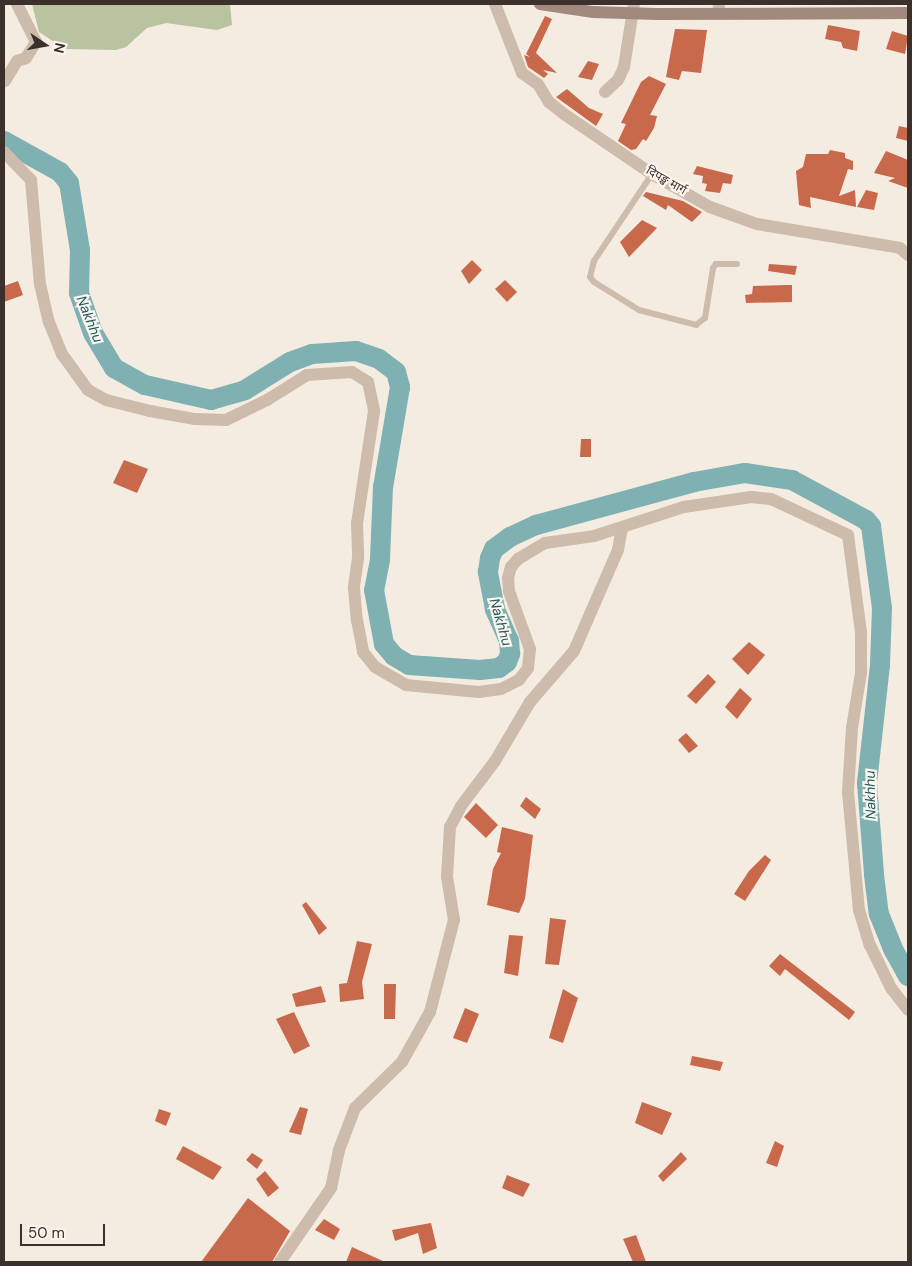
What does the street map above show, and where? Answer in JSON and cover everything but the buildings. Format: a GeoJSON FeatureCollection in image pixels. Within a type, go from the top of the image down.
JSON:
{"type":"FeatureCollection","features":[{"type":"Feature","properties":{"kind":"main road"},"geometry":{"type":"LineString","coordinates":[[540,4],[593,12],[634,8],[908,13]]}},
{"type":"Feature","properties":{"kind":"street"},"geometry":{"type":"LineString","coordinates":[[4,81],[17,61],[26,58],[36,42],[17,4]]}},
{"type":"Feature","properties":{"kind":"street","name":"दिपङ्ख मार्ग"},"geometry":{"type":"LineString","coordinates":[[495,4],[522,73],[538,84],[549,102],[564,114],[652,174],[710,207],[757,224],[900,248],[908,255]]}},
{"type":"Feature","properties":{"kind":"street"},"geometry":{"type":"LineString","coordinates":[[605,92],[618,80],[624,67],[634,8]]}},
{"type":"Feature","properties":{"kind":"street"},"geometry":{"type":"LineString","coordinates":[[4,152],[31,180],[40,284],[49,322],[62,354],[88,390],[106,400],[150,411],[195,419],[226,420],[267,400],[307,375],[352,372],[368,382],[374,411],[357,523],[358,558],[354,588],[363,652],[375,668],[406,686],[424,689],[479,692],[501,690],[519,680],[528,668],[530,649],[509,591],[511,566],[545,542],[594,536],[684,507],[751,497],[771,499],[848,535],[861,633],[861,673],[852,728],[848,792],[859,910],[870,945],[891,988],[908,1010]]}},
{"type":"Feature","properties":{"kind":"street"},"geometry":{"type":"LineString","coordinates":[[280,1262],[331,1188],[339,1150],[355,1108],[402,1062],[430,1012],[454,920],[448,878],[450,827],[530,702],[574,651],[618,550],[622,527]]}},
{"type":"Feature","properties":{"kind":"lane"},"geometry":{"type":"LineString","coordinates":[[652,174],[594,261],[590,277],[594,282],[639,310],[696,325],[705,318],[713,268],[716,264],[736,264]]}},
{"type":"Feature","properties":{"kind":"green space"},"geometry":{"type":"Polygon","coordinates":[[[32,4],[230,4],[232,25],[217,30],[166,23],[147,28],[126,47],[116,50],[65,49],[39,32],[32,4]]]}},
{"type":"Feature","properties":{"kind":"waterway","name":"Nakhhu"},"geometry":{"type":"LineString","coordinates":[[4,141],[60,172],[69,183],[80,250],[79,293],[93,333],[114,368],[145,385],[211,400],[245,390],[290,362],[312,354],[356,351],[379,359],[396,372],[400,387],[383,487],[380,560],[374,590],[384,644],[394,656],[409,665],[480,670],[499,668],[507,662],[510,654],[509,641],[495,609],[488,572],[490,558],[494,549],[510,537],[536,525],[694,482],[745,473],[792,480],[866,520],[871,526],[882,608],[880,665],[867,783],[874,875],[879,914],[893,949],[908,976]]}}]}
